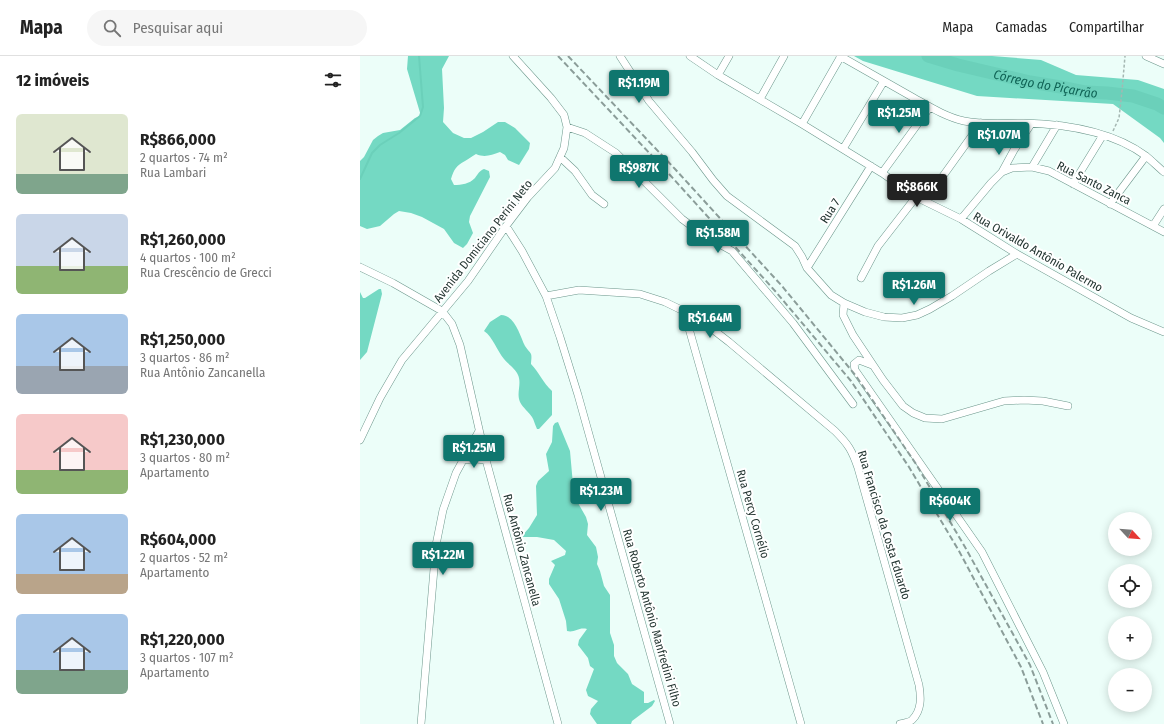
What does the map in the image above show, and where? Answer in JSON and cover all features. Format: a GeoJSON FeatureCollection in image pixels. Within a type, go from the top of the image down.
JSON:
{"type":"FeatureCollection","features":[{"type":"Feature","properties":{"kind":"street"},"geometry":{"type":"LineString","coordinates":[[513,56],[559,108],[564,115],[567,127],[584,133],[616,153],[682,219],[705,236],[732,251],[794,323],[853,404]]}},
{"type":"Feature","properties":{"kind":"street"},"geometry":{"type":"LineString","coordinates":[[620,56],[649,101],[692,152],[722,191],[795,246],[807,268],[832,295],[844,303],[865,312],[884,317],[902,318],[916,315],[952,296],[989,270],[1017,254]]}},
{"type":"Feature","properties":{"kind":"street","name":"Rua Orivaldo Antônio Palermo"},"geometry":{"type":"LineString","coordinates":[[690,56],[718,75],[882,172],[916,197],[961,219],[1017,254],[1129,317],[1164,332]]}},
{"type":"Feature","properties":{"kind":"street"},"geometry":{"type":"LineString","coordinates":[[718,75],[729,56]]}},
{"type":"Feature","properties":{"kind":"street"},"geometry":{"type":"LineString","coordinates":[[760,99],[784,56]]}},
{"type":"Feature","properties":{"kind":"street"},"geometry":{"type":"LineString","coordinates":[[802,124],[840,56],[950,117],[964,121],[981,123],[1057,125],[1088,131],[1106,136],[1128,145],[1146,156],[1164,172]]}},
{"type":"Feature","properties":{"kind":"street"},"geometry":{"type":"LineString","coordinates":[[1146,56],[1164,64]]}},
{"type":"Feature","properties":{"kind":"street"},"geometry":{"type":"LineString","coordinates":[[843,149],[884,81]]}},
{"type":"Feature","properties":{"kind":"street"},"geometry":{"type":"LineString","coordinates":[[882,172],[930,107]]}},
{"type":"Feature","properties":{"kind":"street"},"geometry":{"type":"LineString","coordinates":[[925,201],[981,123]]}},
{"type":"Feature","properties":{"kind":"street"},"geometry":{"type":"LineString","coordinates":[[961,219],[1002,172],[1031,124]]}},
{"type":"Feature","properties":{"kind":"street"},"geometry":{"type":"LineString","coordinates":[[1032,167],[1057,125]]}},
{"type":"Feature","properties":{"kind":"street","name":"Avenida Domiciano Perini Neto"},"geometry":{"type":"LineString","coordinates":[[360,439],[380,398],[402,360],[468,281],[528,197],[555,168],[564,148],[567,127]]}},
{"type":"Feature","properties":{"kind":"street"},"geometry":{"type":"LineString","coordinates":[[1073,184],[1106,136]]}},
{"type":"Feature","properties":{"kind":"street"},"geometry":{"type":"LineString","coordinates":[[1110,204],[1146,156]]}},
{"type":"Feature","properties":{"kind":"street"},"geometry":{"type":"LineString","coordinates":[[560,157],[575,171],[592,195],[604,204]]}},
{"type":"Feature","properties":{"kind":"street","name":"Rua 7"},"geometry":{"type":"LineString","coordinates":[[807,268],[871,166]]}},
{"type":"Feature","properties":{"kind":"street","name":"Rua Santo Zanca"},"geometry":{"type":"LineString","coordinates":[[1002,172],[1012,168],[1032,167],[1049,171],[1164,232]]}},
{"type":"Feature","properties":{"kind":"street"},"geometry":{"type":"LineString","coordinates":[[861,278],[878,246],[916,197]]}},
{"type":"Feature","properties":{"kind":"street"},"geometry":{"type":"LineString","coordinates":[[1153,226],[1164,209]]}},
{"type":"Feature","properties":{"kind":"street","name":"Rua Roberto Antônio Manfredini Filho"},"geometry":{"type":"LineString","coordinates":[[506,226],[522,251],[546,296],[560,337],[578,395],[670,724]]}},
{"type":"Feature","properties":{"kind":"street","name":"Rua Antônio Zancanella"},"geometry":{"type":"LineString","coordinates":[[360,267],[393,283],[442,311],[452,324],[460,345],[478,431],[558,724]]}},
{"type":"Feature","properties":{"kind":"street","name":"Rua Francisco da Costa Eduardo"},"geometry":{"type":"LineString","coordinates":[[546,296],[579,290],[640,294],[665,302],[684,311],[698,318],[729,342],[835,431],[847,444],[854,455],[858,468],[919,685],[921,700],[919,710],[912,720],[900,724]]}},
{"type":"Feature","properties":{"kind":"street"},"geometry":{"type":"LineString","coordinates":[[844,303],[843,316],[852,335],[872,365],[903,406],[925,418],[942,419],[1004,401],[1043,401],[1068,406]]}},
{"type":"Feature","properties":{"kind":"street","name":"Rua Percy Cornélio"},"geometry":{"type":"LineString","coordinates":[[684,311],[801,724]]}},
{"type":"Feature","properties":{"kind":"street"},"geometry":{"type":"LineString","coordinates":[[872,365],[859,360],[854,364],[855,370],[982,552],[1043,672],[1064,724]]}},
{"type":"Feature","properties":{"kind":"street"},"geometry":{"type":"LineString","coordinates":[[421,724],[436,545],[442,510],[456,473],[478,431]]}},
{"type":"Feature","properties":{"kind":"street"},"geometry":{"type":"LineString","coordinates":[[462,460],[486,460]]}},
{"type":"Feature","properties":{"kind":"path"},"geometry":{"type":"LineString","coordinates":[[1106,136],[1119,118],[1125,56]]}},
{"type":"Feature","properties":{"kind":"green space"},"geometry":{"type":"Polygon","coordinates":[[[408,56],[449,56],[442,69],[444,108],[443,122],[453,133],[464,138],[471,138],[498,122],[505,122],[515,128],[530,143],[529,149],[519,165],[508,160],[505,155],[500,152],[485,156],[476,154],[457,166],[454,170],[451,179],[454,185],[470,182],[484,169],[489,171],[490,177],[470,216],[469,222],[473,233],[463,248],[454,243],[444,229],[411,213],[399,211],[380,226],[367,229],[360,226],[360,161],[364,157],[373,140],[378,136],[383,133],[400,130],[415,118],[421,116],[407,69],[408,56]]]}},
{"type":"Feature","properties":{"kind":"green space"},"geometry":{"type":"Polygon","coordinates":[[[854,56],[992,56],[1041,60],[1076,75],[1138,80],[1164,89],[1164,143],[1160,138],[1113,104],[977,96],[863,61],[854,56]]]}},
{"type":"Feature","properties":{"kind":"green space"},"geometry":{"type":"Polygon","coordinates":[[[381,289],[382,294],[367,352],[360,360],[360,292],[363,298],[365,298],[381,289]]]}},
{"type":"Feature","properties":{"kind":"green space"},"geometry":{"type":"Polygon","coordinates":[[[501,315],[510,318],[513,322],[525,346],[531,354],[531,364],[552,391],[552,415],[539,429],[537,429],[532,417],[520,402],[519,378],[517,373],[504,359],[490,337],[484,331],[490,322],[501,315]]]}},
{"type":"Feature","properties":{"kind":"green space"},"geometry":{"type":"Polygon","coordinates":[[[558,422],[570,451],[574,496],[586,517],[588,524],[587,535],[596,547],[598,557],[597,564],[604,586],[610,595],[610,633],[614,645],[614,656],[617,663],[628,674],[632,684],[644,692],[644,703],[655,701],[652,706],[632,721],[631,724],[597,724],[590,714],[591,709],[598,701],[588,696],[586,690],[594,669],[590,666],[588,658],[578,645],[579,640],[587,629],[567,631],[566,621],[559,599],[549,584],[549,579],[555,565],[551,561],[565,555],[566,551],[554,540],[537,537],[521,537],[537,515],[536,486],[538,481],[549,471],[546,454],[552,442],[553,426],[558,422]]]}},
{"type":"Feature","properties":{"kind":"waterway"},"geometry":{"type":"LineString","coordinates":[[360,179],[372,153],[380,145],[399,133],[420,116],[423,107],[419,56]]}},
{"type":"Feature","properties":{"kind":"waterway","name":"Córrego do Piçarrão"},"geometry":{"type":"LineString","coordinates":[[928,56],[958,65],[1030,82],[1086,92],[1133,96],[1157,104],[1164,108]]}},
{"type":"Feature","properties":{"kind":"railway"},"geometry":{"type":"LineString","coordinates":[[558,56],[670,175],[776,292],[851,381],[909,467],[959,551],[1021,667],[1043,724]]}},
{"type":"Feature","properties":{"kind":"railway"},"geometry":{"type":"LineString","coordinates":[[568,56],[675,169],[782,286],[856,376],[916,464],[965,547],[1030,665],[1053,724]]}}]}
